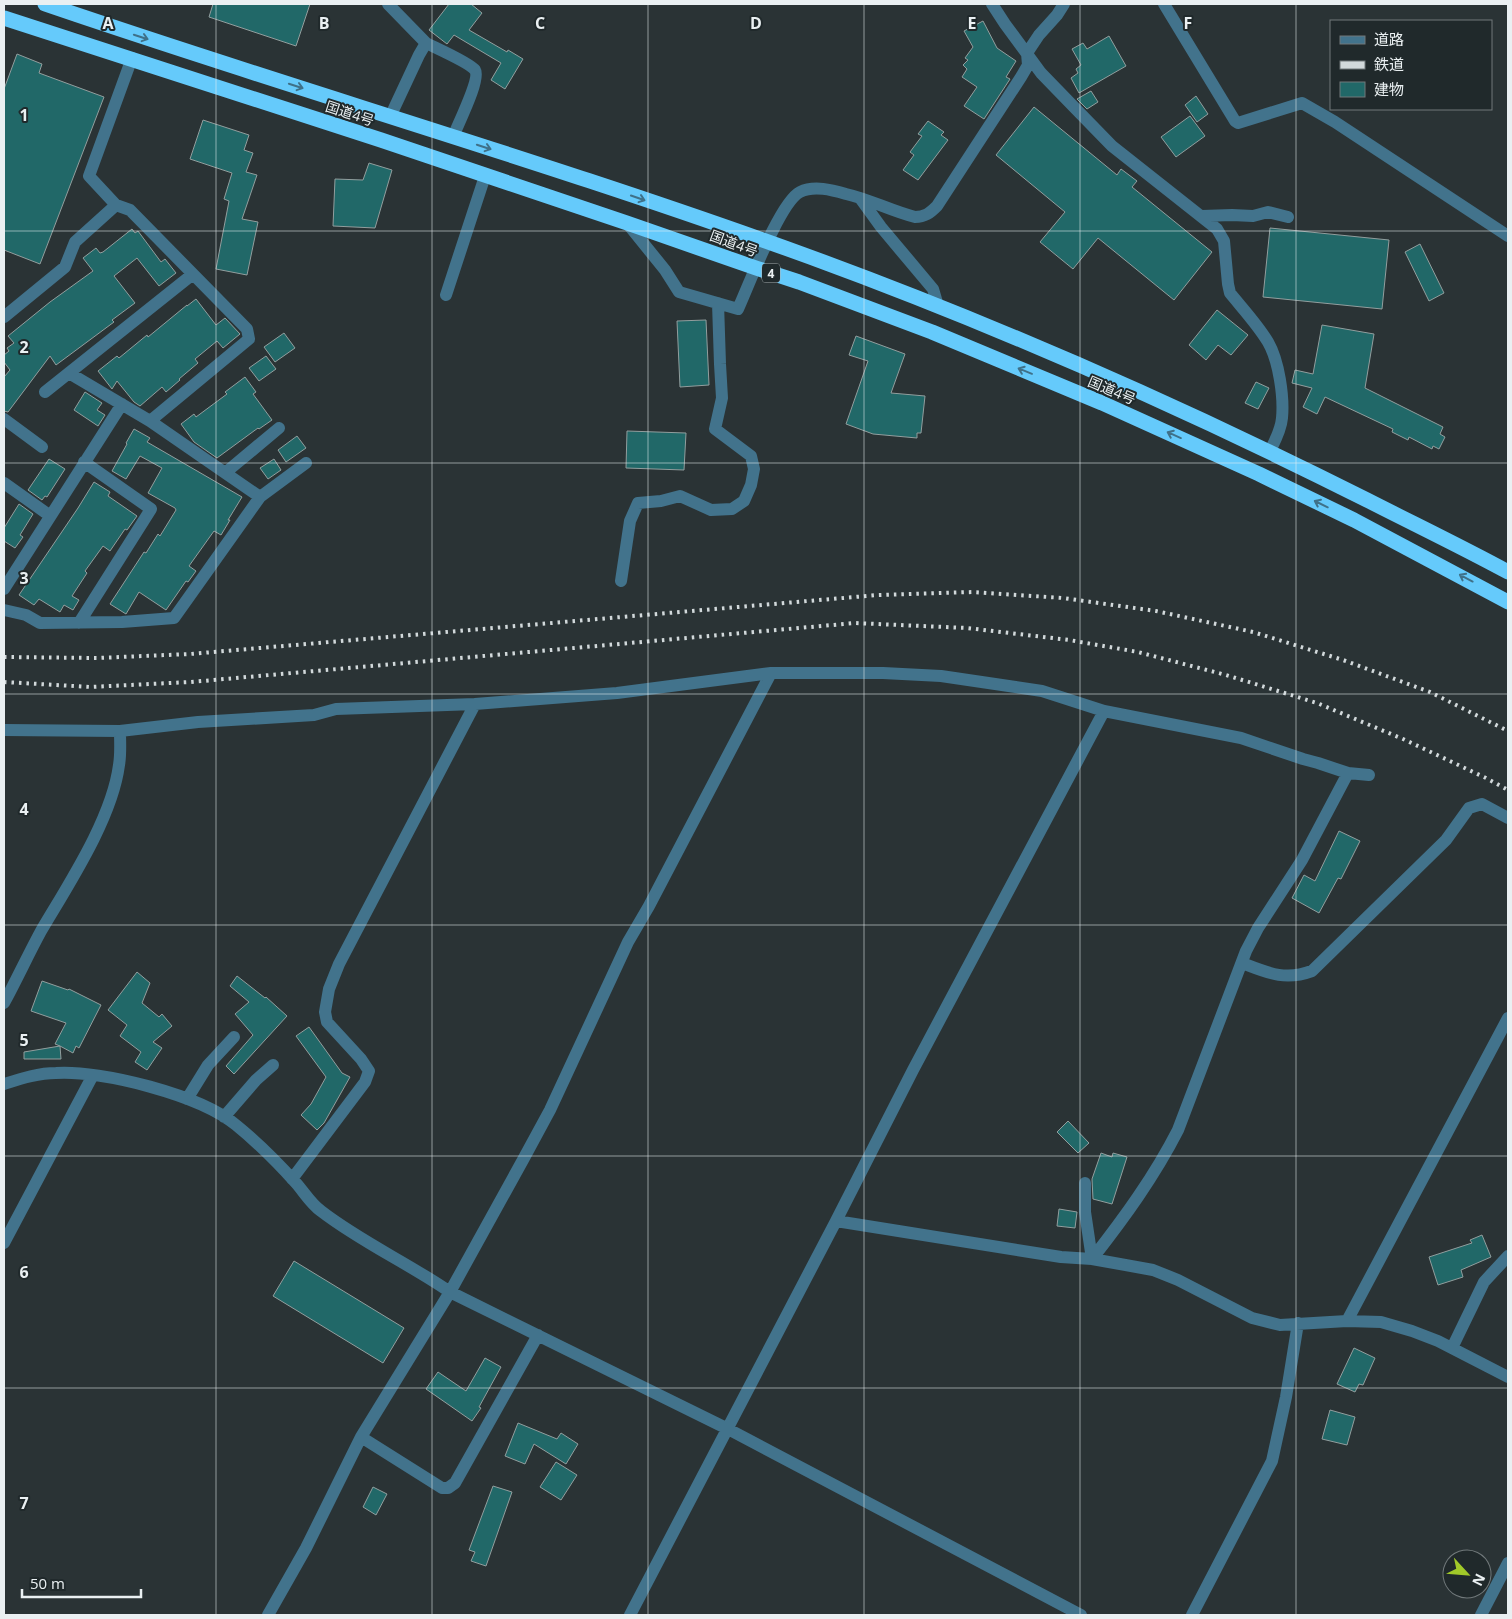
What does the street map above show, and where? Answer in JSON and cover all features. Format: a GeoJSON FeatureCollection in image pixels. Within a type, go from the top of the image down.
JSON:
{"type":"FeatureCollection","features":[{"type":"Feature","properties":{"kind":"highway","name":"国道4号"},"geometry":{"type":"LineString","coordinates":[[45,4],[141,37],[632,195],[808,256],[938,306],[1073,362],[1270,451],[1508,572]]}},
{"type":"Feature","properties":{"kind":"highway","name":"国道4号"},"geometry":{"type":"LineString","coordinates":[[4,18],[132,58],[627,223],[799,282],[923,329],[1102,403],[1260,474],[1362,524],[1508,602]]}},
{"type":"Feature","properties":{"kind":"street"},"geometry":{"type":"LineString","coordinates":[[388,4],[426,43],[474,69],[476,75],[473,88],[453,137]]}},
{"type":"Feature","properties":{"kind":"street"},"geometry":{"type":"LineString","coordinates":[[992,4],[1041,73],[1112,146],[1217,229],[1224,241],[1230,293],[1268,342],[1275,358],[1281,391],[1282,419],[1270,451]]}},
{"type":"Feature","properties":{"kind":"street"},"geometry":{"type":"LineString","coordinates":[[627,223],[665,270],[679,292],[738,309],[785,206],[802,191],[813,189],[826,190],[860,198],[915,217],[924,216],[933,211],[1021,77],[1028,65],[1027,53],[1064,4]]}},
{"type":"Feature","properties":{"kind":"street"},"geometry":{"type":"LineString","coordinates":[[1164,4],[1235,121],[1238,122],[1302,103],[1335,122],[1508,234]]}},
{"type":"Feature","properties":{"kind":"street"},"geometry":{"type":"LineString","coordinates":[[390,117],[418,54],[426,43]]}},
{"type":"Feature","properties":{"kind":"street"},"geometry":{"type":"LineString","coordinates":[[132,58],[89,176],[116,205],[130,210],[247,329],[249,339],[150,421]]}},
{"type":"Feature","properties":{"kind":"street"},"geometry":{"type":"LineString","coordinates":[[446,295],[485,176]]}},
{"type":"Feature","properties":{"kind":"street"},"geometry":{"type":"LineString","coordinates":[[860,198],[881,227],[933,289],[938,306]]}},
{"type":"Feature","properties":{"kind":"street"},"geometry":{"type":"LineString","coordinates":[[4,317],[65,268],[75,242],[116,205]]}},
{"type":"Feature","properties":{"kind":"street"},"geometry":{"type":"LineString","coordinates":[[1202,216],[1232,214],[1253,216],[1268,212],[1288,217]]}},
{"type":"Feature","properties":{"kind":"street"},"geometry":{"type":"LineString","coordinates":[[45,392],[193,274]]}},
{"type":"Feature","properties":{"kind":"street"},"geometry":{"type":"LineString","coordinates":[[621,581],[630,521],[638,503],[661,502],[680,496],[711,510],[732,509],[744,502],[751,485],[754,469],[751,456],[715,429],[722,398],[718,303]]}},
{"type":"Feature","properties":{"kind":"street"},"geometry":{"type":"LineString","coordinates":[[69,373],[150,421],[260,497]]}},
{"type":"Feature","properties":{"kind":"street"},"geometry":{"type":"LineString","coordinates":[[4,589],[122,404]]}},
{"type":"Feature","properties":{"kind":"street"},"geometry":{"type":"LineString","coordinates":[[4,419],[42,447]]}},
{"type":"Feature","properties":{"kind":"street"},"geometry":{"type":"LineString","coordinates":[[225,473],[279,428]]}},
{"type":"Feature","properties":{"kind":"street"},"geometry":{"type":"LineString","coordinates":[[79,623],[152,509],[84,462]]}},
{"type":"Feature","properties":{"kind":"street"},"geometry":{"type":"LineString","coordinates":[[4,610],[26,615],[40,623],[122,622],[174,618],[260,497],[306,463]]}},
{"type":"Feature","properties":{"kind":"street"},"geometry":{"type":"LineString","coordinates":[[4,483],[50,515]]}},
{"type":"Feature","properties":{"kind":"street"},"geometry":{"type":"LineString","coordinates":[[268,1615],[306,1548],[361,1437],[450,1292],[546,1118],[628,942],[649,906],[771,673]]}},
{"type":"Feature","properties":{"kind":"street"},"geometry":{"type":"LineString","coordinates":[[4,730],[120,731],[198,722],[314,715],[336,709],[475,704],[617,694],[771,673],[883,673],[941,676],[1042,691],[1104,711],[1241,738],[1348,773],[1369,775]]}},
{"type":"Feature","properties":{"kind":"street"},"geometry":{"type":"LineString","coordinates":[[292,1179],[365,1082],[369,1071],[361,1058],[327,1022],[325,1012],[332,981],[339,964],[475,704]]}},
{"type":"Feature","properties":{"kind":"street"},"geometry":{"type":"LineString","coordinates":[[630,1615],[913,1070],[1104,711]]}},
{"type":"Feature","properties":{"kind":"street"},"geometry":{"type":"LineString","coordinates":[[4,1003],[101,822],[110,800],[119,766],[120,731]]}},
{"type":"Feature","properties":{"kind":"street"},"geometry":{"type":"LineString","coordinates":[[1092,1259],[1123,1220],[1170,1146],[1178,1130],[1246,951],[1258,928],[1302,860],[1348,773]]}},
{"type":"Feature","properties":{"kind":"street"},"geometry":{"type":"LineString","coordinates":[[1242,963],[1282,977],[1301,975],[1312,971],[1446,840],[1469,808],[1482,804],[1508,818]]}},
{"type":"Feature","properties":{"kind":"street"},"geometry":{"type":"LineString","coordinates":[[1347,1321],[1508,1018]]}},
{"type":"Feature","properties":{"kind":"street"},"geometry":{"type":"LineString","coordinates":[[187,1099],[208,1065],[234,1037]]}},
{"type":"Feature","properties":{"kind":"street"},"geometry":{"type":"LineString","coordinates":[[224,1117],[256,1080],[273,1065]]}},
{"type":"Feature","properties":{"kind":"street"},"geometry":{"type":"LineString","coordinates":[[4,1084],[24,1078],[54,1073],[92,1075],[164,1091],[187,1099],[224,1117],[247,1134],[292,1179],[319,1210],[355,1234],[423,1273],[450,1292],[728,1429],[1081,1615]]}},
{"type":"Feature","properties":{"kind":"street"},"geometry":{"type":"LineString","coordinates":[[4,1243],[92,1075]]}},
{"type":"Feature","properties":{"kind":"street"},"geometry":{"type":"LineString","coordinates":[[1085,1183],[1085,1212],[1092,1259]]}},
{"type":"Feature","properties":{"kind":"street"},"geometry":{"type":"LineString","coordinates":[[836,1221],[1061,1257],[1092,1259],[1153,1270],[1204,1292],[1252,1318],[1280,1325],[1347,1321],[1381,1322],[1412,1331],[1452,1348],[1508,1378]]}},
{"type":"Feature","properties":{"kind":"street"},"geometry":{"type":"LineString","coordinates":[[1452,1348],[1484,1282],[1508,1256]]}},
{"type":"Feature","properties":{"kind":"street"},"geometry":{"type":"LineString","coordinates":[[1192,1615],[1272,1461],[1286,1397],[1298,1323]]}},
{"type":"Feature","properties":{"kind":"street"},"geometry":{"type":"LineString","coordinates":[[361,1437],[442,1488],[452,1486],[455,1484],[538,1336]]}},
{"type":"Feature","properties":{"kind":"street"},"geometry":{"type":"LineString","coordinates":[[1481,1615],[1508,1563]]}},
{"type":"Feature","properties":{"kind":"building"},"geometry":{"type":"Polygon","coordinates":[[[213,4],[310,4],[296,46],[209,17],[213,4]]]}},
{"type":"Feature","properties":{"kind":"building"},"geometry":{"type":"Polygon","coordinates":[[[449,4],[471,4],[482,13],[469,30],[523,59],[505,89],[491,80],[501,63],[454,35],[447,44],[429,30],[449,4]]]}},
{"type":"Feature","properties":{"kind":"building"},"geometry":{"type":"Polygon","coordinates":[[[983,21],[997,48],[1016,61],[1006,77],[1010,79],[984,119],[964,106],[977,87],[962,77],[967,69],[963,65],[968,60],[965,58],[973,47],[964,31],[983,21]]]}},
{"type":"Feature","properties":{"kind":"building"},"geometry":{"type":"Polygon","coordinates":[[[1109,36],[1126,66],[1079,93],[1071,78],[1078,73],[1076,69],[1081,65],[1072,49],[1083,43],[1087,49],[1109,36]]]}},
{"type":"Feature","properties":{"kind":"building"},"geometry":{"type":"Polygon","coordinates":[[[17,54],[42,64],[39,73],[104,97],[40,264],[4,250],[4,89],[17,54]]]}},
{"type":"Feature","properties":{"kind":"building"},"geometry":{"type":"Polygon","coordinates":[[[1091,91],[1098,102],[1087,109],[1077,99],[1091,91]]]}},
{"type":"Feature","properties":{"kind":"building"},"geometry":{"type":"Polygon","coordinates":[[[1196,96],[1208,114],[1197,122],[1185,105],[1196,96]]]}},
{"type":"Feature","properties":{"kind":"building"},"geometry":{"type":"Polygon","coordinates":[[[1034,107],[1117,175],[1121,169],[1137,181],[1132,187],[1212,252],[1174,300],[1098,238],[1073,269],[1040,242],[1065,212],[996,155],[1034,107]]]}},
{"type":"Feature","properties":{"kind":"building"},"geometry":{"type":"Polygon","coordinates":[[[1190,116],[1205,136],[1176,157],[1161,137],[1190,116]]]}},
{"type":"Feature","properties":{"kind":"building"},"geometry":{"type":"Polygon","coordinates":[[[203,120],[249,135],[244,150],[253,153],[246,172],[257,175],[242,219],[258,222],[247,275],[216,269],[229,201],[224,199],[232,173],[190,159],[203,120]]]}},
{"type":"Feature","properties":{"kind":"building"},"geometry":{"type":"Polygon","coordinates":[[[928,121],[944,132],[941,135],[948,140],[918,180],[903,170],[914,155],[910,152],[922,136],[918,134],[928,121]]]}},
{"type":"Feature","properties":{"kind":"building"},"geometry":{"type":"Polygon","coordinates":[[[369,163],[392,170],[375,228],[333,226],[335,179],[363,180],[369,163]]]}},
{"type":"Feature","properties":{"kind":"building"},"geometry":{"type":"Polygon","coordinates":[[[1270,228],[1389,240],[1382,309],[1263,297],[1270,228]]]}},
{"type":"Feature","properties":{"kind":"building"},"geometry":{"type":"Polygon","coordinates":[[[132,229],[135,233],[138,231],[161,262],[165,259],[176,273],[159,286],[137,258],[114,276],[135,303],[112,320],[114,322],[56,365],[50,356],[8,412],[4,411],[4,377],[10,370],[4,362],[4,355],[9,351],[7,348],[14,343],[8,336],[93,271],[83,258],[96,248],[100,253],[103,252],[132,229]]]}},
{"type":"Feature","properties":{"kind":"building"},"geometry":{"type":"Polygon","coordinates":[[[1420,244],[1444,293],[1429,301],[1405,252],[1420,244]]]}},
{"type":"Feature","properties":{"kind":"building"},"geometry":{"type":"Polygon","coordinates":[[[196,299],[216,325],[225,318],[240,334],[223,348],[217,341],[195,359],[198,363],[166,392],[162,387],[140,406],[134,402],[117,381],[112,389],[98,371],[117,356],[119,358],[147,335],[148,337],[196,299]]]}},
{"type":"Feature","properties":{"kind":"building"},"geometry":{"type":"Polygon","coordinates":[[[1217,310],[1248,335],[1231,355],[1218,345],[1206,360],[1189,345],[1217,310]]]}},
{"type":"Feature","properties":{"kind":"building"},"geometry":{"type":"Polygon","coordinates":[[[706,320],[709,385],[680,387],[677,321],[706,320]]]}},
{"type":"Feature","properties":{"kind":"building"},"geometry":{"type":"Polygon","coordinates":[[[1322,325],[1374,334],[1365,388],[1443,427],[1440,434],[1445,437],[1439,449],[1433,446],[1432,449],[1409,437],[1408,440],[1392,432],[1393,429],[1325,397],[1317,414],[1303,407],[1312,388],[1292,383],[1295,370],[1313,374],[1322,325]]]}},
{"type":"Feature","properties":{"kind":"building"},"geometry":{"type":"Polygon","coordinates":[[[284,333],[295,348],[275,362],[264,347],[284,333]]]}},
{"type":"Feature","properties":{"kind":"building"},"geometry":{"type":"Polygon","coordinates":[[[856,336],[905,354],[891,393],[925,396],[921,433],[917,433],[917,438],[873,434],[846,424],[868,361],[849,355],[856,336]]]}},
{"type":"Feature","properties":{"kind":"building"},"geometry":{"type":"Polygon","coordinates":[[[266,356],[276,369],[259,381],[249,368],[266,356]]]}},
{"type":"Feature","properties":{"kind":"building"},"geometry":{"type":"Polygon","coordinates":[[[245,377],[256,392],[253,394],[272,420],[217,458],[194,442],[181,424],[194,414],[196,417],[227,394],[225,392],[245,377]]]}},
{"type":"Feature","properties":{"kind":"building"},"geometry":{"type":"Polygon","coordinates":[[[1256,382],[1269,388],[1258,409],[1245,403],[1256,382]]]}},
{"type":"Feature","properties":{"kind":"building"},"geometry":{"type":"Polygon","coordinates":[[[85,392],[102,403],[97,410],[105,415],[98,426],[74,410],[85,392]]]}},
{"type":"Feature","properties":{"kind":"building"},"geometry":{"type":"Polygon","coordinates":[[[134,429],[150,438],[147,442],[242,497],[221,535],[214,531],[189,566],[196,571],[188,582],[186,581],[166,610],[139,592],[126,614],[110,604],[144,552],[146,553],[158,534],[160,536],[176,510],[148,493],[162,468],[140,456],[126,479],[112,471],[134,429]]]}},
{"type":"Feature","properties":{"kind":"building"},"geometry":{"type":"Polygon","coordinates":[[[627,431],[686,433],[684,470],[626,468],[627,431]]]}},
{"type":"Feature","properties":{"kind":"building"},"geometry":{"type":"Polygon","coordinates":[[[297,436],[306,448],[286,462],[278,450],[297,436]]]}},
{"type":"Feature","properties":{"kind":"building"},"geometry":{"type":"Polygon","coordinates":[[[49,459],[65,469],[47,497],[45,496],[42,500],[28,490],[49,459]]]}},
{"type":"Feature","properties":{"kind":"building"},"geometry":{"type":"Polygon","coordinates":[[[274,459],[281,470],[268,479],[260,468],[274,459]]]}},
{"type":"Feature","properties":{"kind":"building"},"geometry":{"type":"Polygon","coordinates":[[[94,482],[110,492],[108,496],[137,516],[127,530],[125,529],[110,551],[103,546],[85,571],[87,573],[72,596],[79,600],[73,610],[64,605],[60,612],[39,599],[34,605],[19,595],[94,482]]]}},
{"type":"Feature","properties":{"kind":"building"},"geometry":{"type":"Polygon","coordinates":[[[19,504],[33,514],[20,535],[23,537],[15,548],[4,541],[4,528],[19,504]]]}},
{"type":"Feature","properties":{"kind":"building"},"geometry":{"type":"Polygon","coordinates":[[[1339,831],[1360,841],[1341,879],[1338,878],[1319,913],[1292,898],[1304,875],[1315,881],[1339,831]]]}},
{"type":"Feature","properties":{"kind":"building"},"geometry":{"type":"Polygon","coordinates":[[[137,972],[150,983],[142,1003],[159,1017],[162,1014],[172,1026],[153,1042],[162,1048],[147,1070],[135,1062],[141,1052],[120,1036],[127,1025],[108,1010],[137,972]]]}},
{"type":"Feature","properties":{"kind":"building"},"geometry":{"type":"Polygon","coordinates":[[[237,976],[266,997],[287,1016],[234,1074],[226,1066],[253,1035],[235,1014],[249,1002],[230,986],[237,976]]]}},
{"type":"Feature","properties":{"kind":"building"},"geometry":{"type":"Polygon","coordinates":[[[42,981],[69,989],[101,1005],[79,1048],[76,1046],[73,1053],[55,1044],[66,1023],[31,1011],[42,981]]]}},
{"type":"Feature","properties":{"kind":"building"},"geometry":{"type":"Polygon","coordinates":[[[309,1027],[342,1073],[350,1077],[324,1123],[317,1130],[301,1115],[311,1104],[326,1077],[296,1036],[309,1027]]]}},
{"type":"Feature","properties":{"kind":"building"},"geometry":{"type":"Polygon","coordinates":[[[60,1046],[61,1059],[24,1059],[24,1052],[60,1046]]]}},
{"type":"Feature","properties":{"kind":"building"},"geometry":{"type":"Polygon","coordinates":[[[1068,1121],[1089,1143],[1078,1153],[1057,1132],[1068,1121]]]}},
{"type":"Feature","properties":{"kind":"building"},"geometry":{"type":"Polygon","coordinates":[[[1101,1153],[1112,1157],[1113,1153],[1127,1157],[1112,1204],[1093,1199],[1092,1179],[1101,1153]]]}},
{"type":"Feature","properties":{"kind":"building"},"geometry":{"type":"Polygon","coordinates":[[[1059,1209],[1077,1212],[1075,1228],[1057,1226],[1059,1209]]]}},
{"type":"Feature","properties":{"kind":"building"},"geometry":{"type":"Polygon","coordinates":[[[1482,1235],[1491,1257],[1461,1270],[1463,1277],[1438,1285],[1429,1257],[1472,1243],[1470,1240],[1482,1235]]]}},
{"type":"Feature","properties":{"kind":"building"},"geometry":{"type":"Polygon","coordinates":[[[294,1261],[404,1328],[383,1363],[273,1296],[294,1261]]]}},
{"type":"Feature","properties":{"kind":"building"},"geometry":{"type":"Polygon","coordinates":[[[1354,1348],[1375,1358],[1363,1385],[1359,1384],[1355,1392],[1337,1384],[1354,1348]]]}},
{"type":"Feature","properties":{"kind":"building"},"geometry":{"type":"Polygon","coordinates":[[[485,1358],[501,1367],[479,1407],[481,1408],[472,1421],[426,1389],[438,1372],[466,1391],[485,1358]]]}},
{"type":"Feature","properties":{"kind":"building"},"geometry":{"type":"Polygon","coordinates":[[[1330,1410],[1355,1417],[1347,1445],[1322,1439],[1330,1410]]]}},
{"type":"Feature","properties":{"kind":"building"},"geometry":{"type":"Polygon","coordinates":[[[518,1423],[557,1439],[561,1433],[578,1444],[566,1464],[534,1444],[525,1464],[505,1456],[518,1423]]]}},
{"type":"Feature","properties":{"kind":"building"},"geometry":{"type":"Polygon","coordinates":[[[556,1462],[577,1475],[561,1500],[540,1487],[556,1462]]]}},
{"type":"Feature","properties":{"kind":"building"},"geometry":{"type":"Polygon","coordinates":[[[493,1486],[512,1492],[486,1566],[471,1561],[475,1552],[469,1550],[493,1486]]]}},
{"type":"Feature","properties":{"kind":"building"},"geometry":{"type":"Polygon","coordinates":[[[373,1487],[387,1494],[376,1515],[363,1507],[373,1487]]]}},
{"type":"Feature","properties":{"kind":"railway"},"geometry":{"type":"LineString","coordinates":[[4,657],[97,658],[190,654],[878,595],[973,592],[1063,598],[1156,611],[1253,632],[1343,660],[1430,692],[1508,731]]}},
{"type":"Feature","properties":{"kind":"railway"},"geometry":{"type":"LineString","coordinates":[[4,682],[91,687],[191,682],[855,623],[967,628],[1069,640],[1138,652],[1226,675],[1317,703],[1403,739],[1508,790]]}}]}
